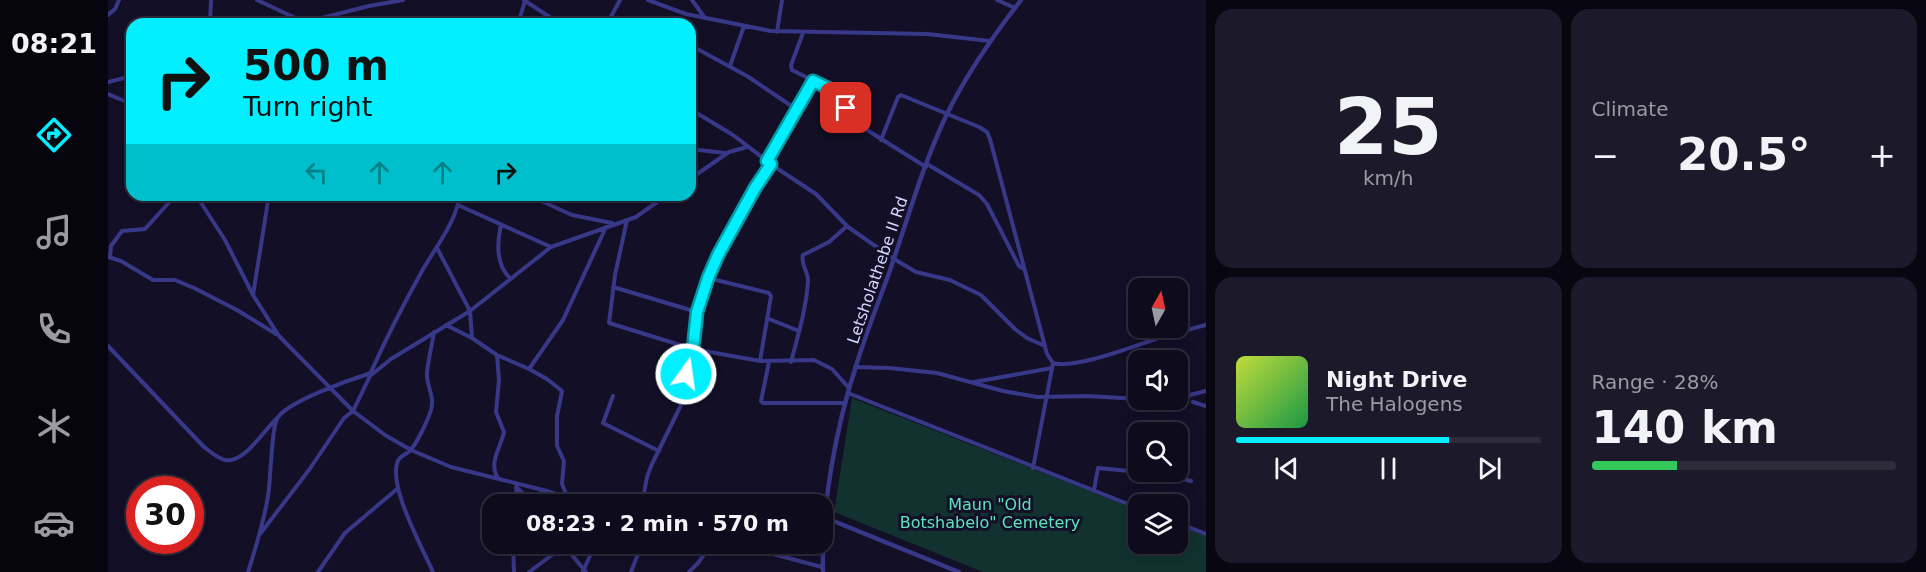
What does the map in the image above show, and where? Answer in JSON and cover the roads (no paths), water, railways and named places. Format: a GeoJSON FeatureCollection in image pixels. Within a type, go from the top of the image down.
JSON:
{"type":"FeatureCollection","features":[{"type":"Feature","properties":{"kind":"street"},"geometry":{"type":"LineString","coordinates":[[108,15],[115,9],[119,0]]}},
{"type":"Feature","properties":{"kind":"street"},"geometry":{"type":"LineString","coordinates":[[210,18],[211,0]]}},
{"type":"Feature","properties":{"kind":"street"},"geometry":{"type":"LineString","coordinates":[[257,0],[295,18]]}},
{"type":"Feature","properties":{"kind":"street"},"geometry":{"type":"LineString","coordinates":[[320,18],[403,0]]}},
{"type":"Feature","properties":{"kind":"street"},"geometry":{"type":"LineString","coordinates":[[520,18],[525,0],[551,18]]}},
{"type":"Feature","properties":{"kind":"street"},"geometry":{"type":"LineString","coordinates":[[610,18],[620,0]]}},
{"type":"Feature","properties":{"kind":"street"},"geometry":{"type":"LineString","coordinates":[[648,0],[680,12],[777,32],[927,34],[990,41]]}},
{"type":"Feature","properties":{"kind":"street"},"geometry":{"type":"LineString","coordinates":[[692,0],[705,18]]}},
{"type":"Feature","properties":{"kind":"street"},"geometry":{"type":"LineString","coordinates":[[777,32],[781,0]]}},
{"type":"Feature","properties":{"kind":"street"},"geometry":{"type":"LineString","coordinates":[[997,0],[1015,8]]}},
{"type":"Feature","properties":{"kind":"street","name":"Letsholathebe II Rd"},"geometry":{"type":"LineString","coordinates":[[829,494],[834,462],[855,367],[946,114],[969,72],[1021,0]]}},
{"type":"Feature","properties":{"kind":"street"},"geometry":{"type":"LineString","coordinates":[[730,66],[744,26]]}},
{"type":"Feature","properties":{"kind":"street"},"geometry":{"type":"LineString","coordinates":[[803,33],[790,66],[792,70],[832,90],[859,125],[881,140],[979,195],[987,204],[1018,266],[1025,269]]}},
{"type":"Feature","properties":{"kind":"street"},"geometry":{"type":"LineString","coordinates":[[696,48],[730,66],[796,109]]}},
{"type":"Feature","properties":{"kind":"street"},"geometry":{"type":"LineString","coordinates":[[108,82],[126,78]]}},
{"type":"Feature","properties":{"kind":"street"},"geometry":{"type":"LineString","coordinates":[[644,494],[647,477],[686,395],[686,372],[693,349],[697,312],[708,278],[723,245],[813,81]]}},
{"type":"Feature","properties":{"kind":"street"},"geometry":{"type":"LineString","coordinates":[[108,94],[126,102]]}},
{"type":"Feature","properties":{"kind":"street"},"geometry":{"type":"LineString","coordinates":[[881,140],[900,95],[979,127],[989,136],[1052,365],[1033,468]]}},
{"type":"Feature","properties":{"kind":"street"},"geometry":{"type":"LineString","coordinates":[[696,112],[733,135],[821,198],[847,226],[894,258],[919,273],[950,280],[981,295],[1015,329],[1027,338],[1046,346]]}},
{"type":"Feature","properties":{"kind":"street"},"geometry":{"type":"LineString","coordinates":[[696,175],[733,150],[747,147]]}},
{"type":"Feature","properties":{"kind":"street"},"geometry":{"type":"LineString","coordinates":[[696,150],[726,154]]}},
{"type":"Feature","properties":{"kind":"street"},"geometry":{"type":"LineString","coordinates":[[170,201],[145,228],[122,231],[111,246],[109,257],[153,280],[175,280],[194,288],[237,310],[279,336]]}},
{"type":"Feature","properties":{"kind":"street"},"geometry":{"type":"LineString","coordinates":[[200,201],[225,240],[253,295],[279,336],[352,411],[385,435],[411,450],[451,467],[559,494]]}},
{"type":"Feature","properties":{"kind":"street"},"geometry":{"type":"LineString","coordinates":[[253,295],[268,201]]}},
{"type":"Feature","properties":{"kind":"street"},"geometry":{"type":"LineString","coordinates":[[260,534],[309,470],[344,418],[352,411],[422,270],[455,214],[459,201]]}},
{"type":"Feature","properties":{"kind":"street"},"geometry":{"type":"LineString","coordinates":[[541,201],[572,215],[614,224]]}},
{"type":"Feature","properties":{"kind":"street"},"geometry":{"type":"LineString","coordinates":[[108,346],[204,447],[220,458],[230,460],[242,455],[285,411],[330,387],[370,374],[470,311],[551,247],[627,220],[644,212],[659,201]]}},
{"type":"Feature","properties":{"kind":"street"},"geometry":{"type":"LineString","coordinates":[[458,205],[551,247]]}},
{"type":"Feature","properties":{"kind":"street"},"geometry":{"type":"LineString","coordinates":[[627,220],[613,287],[609,323],[693,349],[769,362],[808,359],[820,362],[832,369],[849,391],[1033,468],[1128,504]]}},
{"type":"Feature","properties":{"kind":"street"},"geometry":{"type":"LineString","coordinates":[[501,225],[498,250],[505,273],[511,279]]}},
{"type":"Feature","properties":{"kind":"street"},"geometry":{"type":"LineString","coordinates":[[529,369],[564,320],[606,226]]}},
{"type":"Feature","properties":{"kind":"street"},"geometry":{"type":"LineString","coordinates":[[791,362],[809,279],[802,263],[803,255],[829,242],[847,226]]}},
{"type":"Feature","properties":{"kind":"street"},"geometry":{"type":"LineString","coordinates":[[437,248],[470,311],[472,338]]}},
{"type":"Feature","properties":{"kind":"street"},"geometry":{"type":"LineString","coordinates":[[708,278],[770,294],[772,300],[760,361]]}},
{"type":"Feature","properties":{"kind":"street"},"geometry":{"type":"LineString","coordinates":[[613,287],[697,312]]}},
{"type":"Feature","properties":{"kind":"street"},"geometry":{"type":"LineString","coordinates":[[768,319],[799,331]]}},
{"type":"Feature","properties":{"kind":"street"},"geometry":{"type":"LineString","coordinates":[[446,325],[547,379],[562,391],[557,416],[557,446],[564,461],[562,484],[566,494]]}},
{"type":"Feature","properties":{"kind":"street"},"geometry":{"type":"LineString","coordinates":[[970,382],[1111,354],[1206,325]]}},
{"type":"Feature","properties":{"kind":"street"},"geometry":{"type":"LineString","coordinates":[[433,572],[400,497],[396,466],[400,458],[411,450],[432,406],[432,392],[427,377],[434,332]]}},
{"type":"Feature","properties":{"kind":"street"},"geometry":{"type":"LineString","coordinates":[[497,354],[499,380],[496,412],[504,432],[494,465],[499,479]]}},
{"type":"Feature","properties":{"kind":"street"},"geometry":{"type":"LineString","coordinates":[[769,362],[763,403],[846,403]]}},
{"type":"Feature","properties":{"kind":"street"},"geometry":{"type":"LineString","coordinates":[[855,367],[928,372],[1016,394],[1045,398],[1088,396],[1128,398]]}},
{"type":"Feature","properties":{"kind":"street"},"geometry":{"type":"LineString","coordinates":[[1188,396],[1206,391]]}},
{"type":"Feature","properties":{"kind":"street"},"geometry":{"type":"LineString","coordinates":[[613,396],[603,423],[658,451]]}},
{"type":"Feature","properties":{"kind":"street"},"geometry":{"type":"LineString","coordinates":[[1193,402],[1206,406]]}},
{"type":"Feature","properties":{"kind":"street"},"geometry":{"type":"LineString","coordinates":[[249,572],[268,497],[274,427],[277,417]]}},
{"type":"Feature","properties":{"kind":"street"},"geometry":{"type":"LineString","coordinates":[[1094,490],[1098,468],[1164,474],[1191,481]]}},
{"type":"Feature","properties":{"kind":"street"},"geometry":{"type":"LineString","coordinates":[[516,485],[525,494]]}},
{"type":"Feature","properties":{"kind":"street"},"geometry":{"type":"LineString","coordinates":[[516,485],[517,494]]}},
{"type":"Feature","properties":{"kind":"street"},"geometry":{"type":"LineString","coordinates":[[318,572],[345,533],[398,489]]}},
{"type":"Feature","properties":{"kind":"street"},"geometry":{"type":"LineString","coordinates":[[539,494],[547,491]]}},
{"type":"Feature","properties":{"kind":"street"},"geometry":{"type":"LineString","coordinates":[[833,521],[958,572]]}},
{"type":"Feature","properties":{"kind":"street"},"geometry":{"type":"LineString","coordinates":[[1188,527],[1206,534]]}},
{"type":"Feature","properties":{"kind":"street"},"geometry":{"type":"LineString","coordinates":[[513,554],[514,572]]}},
{"type":"Feature","properties":{"kind":"street"},"geometry":{"type":"LineString","coordinates":[[529,572],[552,554]]}},
{"type":"Feature","properties":{"kind":"street"},"geometry":{"type":"LineString","coordinates":[[571,554],[584,571],[592,554]]}},
{"type":"Feature","properties":{"kind":"street"},"geometry":{"type":"LineString","coordinates":[[632,572],[638,554]]}},
{"type":"Feature","properties":{"kind":"street"},"geometry":{"type":"LineString","coordinates":[[689,572],[704,554]]}},
{"type":"Feature","properties":{"kind":"street"},"geometry":{"type":"LineString","coordinates":[[776,554],[823,570]]}},
{"type":"Feature","properties":{"kind":"street","name":"Letsholathebe II Rd"},"geometry":{"type":"LineString","coordinates":[[823,570],[824,554]]}},
{"type":"Feature","properties":{"kind":"street"},"geometry":{"type":"LineString","coordinates":[[941,572],[943,566]]}},
{"type":"Feature","properties":{"kind":"park label","name":"Maun \"Old Botshabelo\" Cemetery"},"geometry":{"type":"Point","coordinates":[990,513]}}]}
